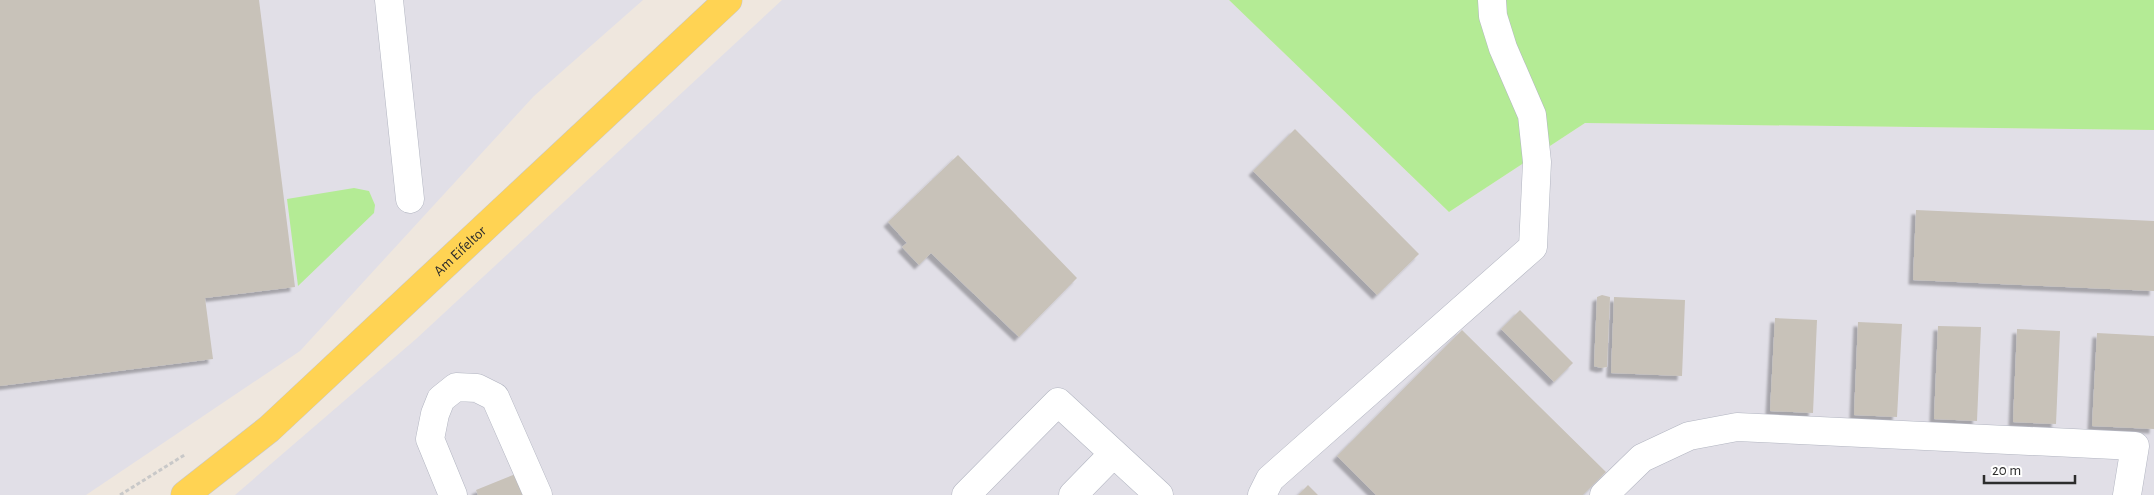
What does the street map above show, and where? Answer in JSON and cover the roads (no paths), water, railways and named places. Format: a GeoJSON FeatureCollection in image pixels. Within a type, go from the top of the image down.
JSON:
{"type":"FeatureCollection","features":[{"type":"Feature","properties":{"kind":"main road","name":"Am Eifeltor"},"geometry":{"type":"LineString","coordinates":[[186,495],[269,429],[728,0]]}},
{"type":"Feature","properties":{"kind":"lane"},"geometry":{"type":"LineString","coordinates":[[389,0],[410,199]]}},
{"type":"Feature","properties":{"kind":"lane"},"geometry":{"type":"LineString","coordinates":[[1262,495],[1270,479],[1533,247],[1537,162],[1532,116],[1503,48],[1493,16],[1492,0]]}},
{"type":"Feature","properties":{"kind":"lane"},"geometry":{"type":"LineString","coordinates":[[452,495],[430,439],[435,414],[441,399],[456,387],[477,388],[495,397],[538,495]]}},
{"type":"Feature","properties":{"kind":"lane"},"geometry":{"type":"LineString","coordinates":[[966,495],[1058,402],[1159,495]]}},
{"type":"Feature","properties":{"kind":"lane"},"geometry":{"type":"LineString","coordinates":[[1604,495],[1642,458],[1689,436],[1737,427],[2145,446],[2127,495]]}},
{"type":"Feature","properties":{"kind":"lane"},"geometry":{"type":"LineString","coordinates":[[1072,495],[1113,454]]}}]}
